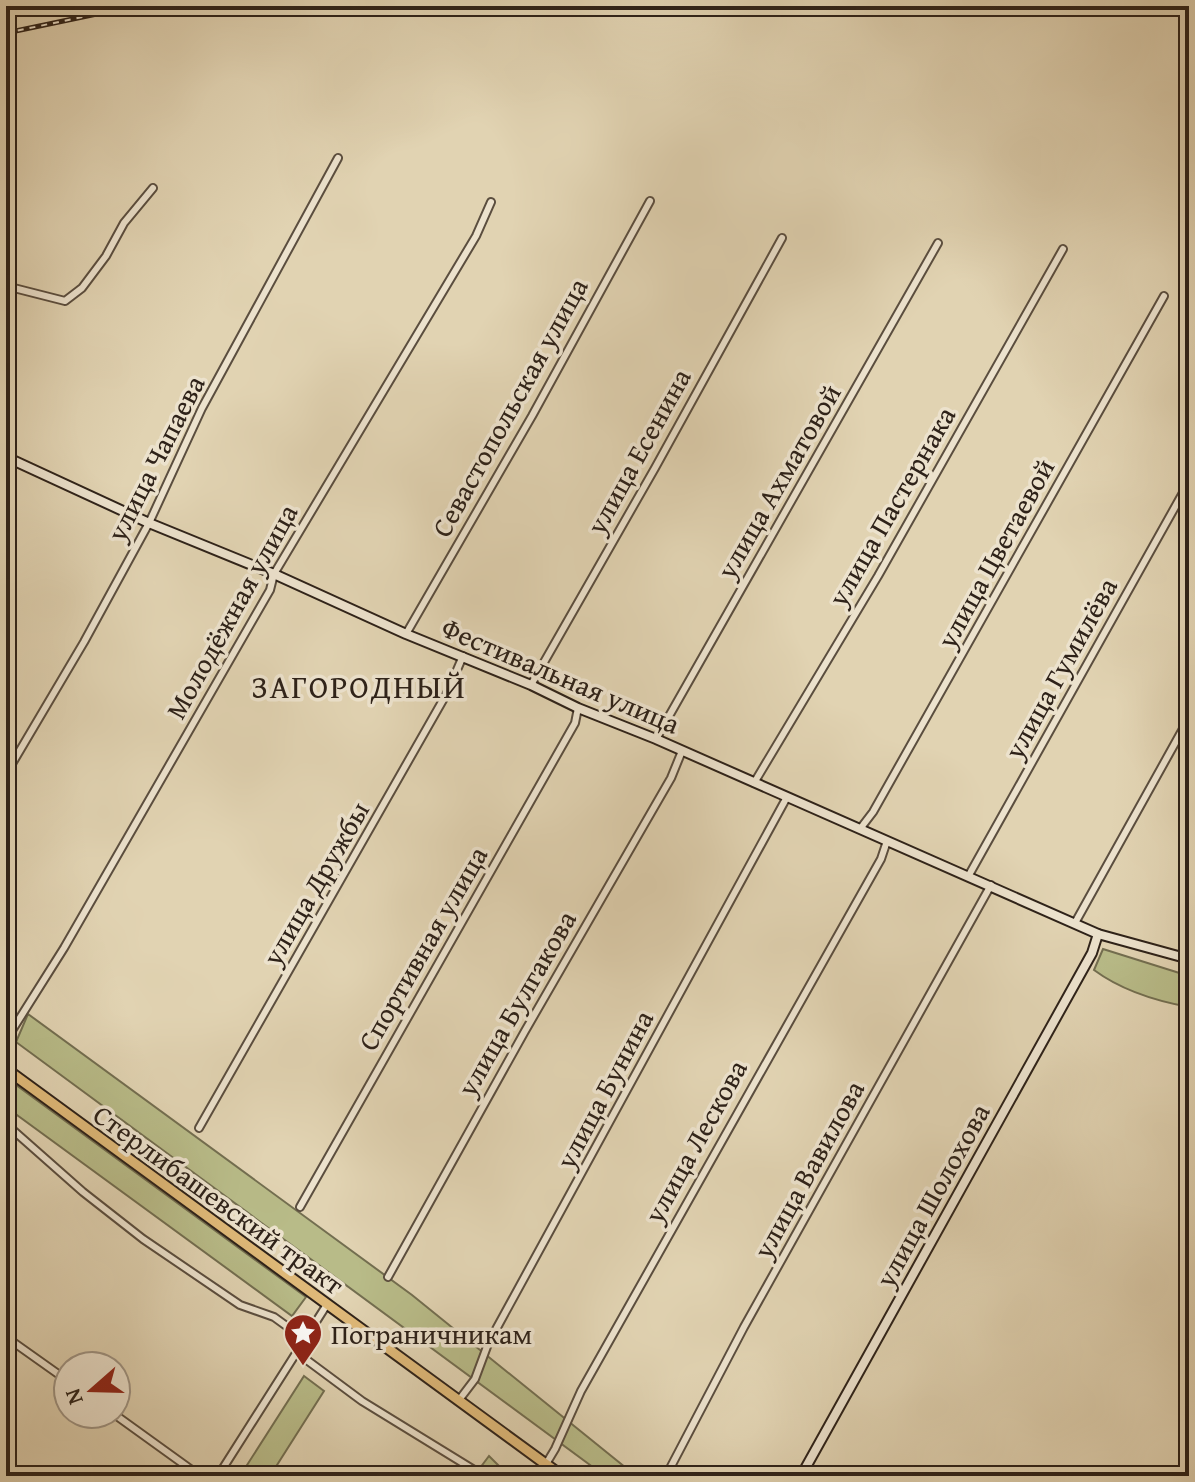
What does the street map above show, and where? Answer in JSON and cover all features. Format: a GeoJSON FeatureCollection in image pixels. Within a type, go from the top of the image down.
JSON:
{"type":"FeatureCollection","features":[{"type":"Feature","properties":{"kind":"main road","name":"Стерлибашевский тракт"},"geometry":{"type":"LineString","coordinates":[[6,1069],[326,1306],[459,1400],[552,1472]]}},
{"type":"Feature","properties":{"kind":"street","name":"улица Чапаева"},"geometry":{"type":"LineString","coordinates":[[6,774],[84,642],[149,523],[202,408],[338,158]]}},
{"type":"Feature","properties":{"kind":"street"},"geometry":{"type":"LineString","coordinates":[[6,286],[65,301],[82,288],[106,256],[124,223],[153,188]]}},
{"type":"Feature","properties":{"kind":"street","name":"Севастопольская улица"},"geometry":{"type":"LineString","coordinates":[[406,634],[532,416],[650,201]]}},
{"type":"Feature","properties":{"kind":"street","name":"Молодёжная улица"},"geometry":{"type":"LineString","coordinates":[[6,1040],[64,948],[270,590],[274,574],[476,236],[491,202]]}},
{"type":"Feature","properties":{"kind":"street","name":"улица Есенина"},"geometry":{"type":"LineString","coordinates":[[531,685],[782,238]]}},
{"type":"Feature","properties":{"kind":"street","name":"улица Ахматовой"},"geometry":{"type":"LineString","coordinates":[[656,739],[938,243]]}},
{"type":"Feature","properties":{"kind":"street","name":"улица Пастернака"},"geometry":{"type":"LineString","coordinates":[[754,783],[878,576],[1063,249]]}},
{"type":"Feature","properties":{"kind":"street","name":"улица Цветаевой"},"geometry":{"type":"LineString","coordinates":[[860,829],[873,812],[1164,296]]}},
{"type":"Feature","properties":{"kind":"street","name":"Фестивальная улица"},"geometry":{"type":"LineString","coordinates":[[6,457],[149,523],[656,739],[1098,934],[1186,958]]}},
{"type":"Feature","properties":{"kind":"street","name":"улица Гумилёва"},"geometry":{"type":"LineString","coordinates":[[969,875],[1189,482]]}},
{"type":"Feature","properties":{"kind":"street","name":"улица Дружбы"},"geometry":{"type":"LineString","coordinates":[[199,1128],[439,707],[463,656]]}},
{"type":"Feature","properties":{"kind":"street","name":"Спортивная улица"},"geometry":{"type":"LineString","coordinates":[[300,1207],[575,723],[578,708]]}},
{"type":"Feature","properties":{"kind":"street"},"geometry":{"type":"LineString","coordinates":[[1075,923],[1189,718]]}},
{"type":"Feature","properties":{"kind":"street","name":"улица Булгакова"},"geometry":{"type":"LineString","coordinates":[[388,1277],[671,778],[682,751]]}},
{"type":"Feature","properties":{"kind":"street","name":"улица Бунина"},"geometry":{"type":"LineString","coordinates":[[459,1400],[475,1379],[488,1344],[787,797]]}},
{"type":"Feature","properties":{"kind":"street","name":"улица Лескова"},"geometry":{"type":"LineString","coordinates":[[552,1472],[555,1449],[581,1391],[881,859],[887,841]]}},
{"type":"Feature","properties":{"kind":"street","name":"улица Вавилова"},"geometry":{"type":"LineString","coordinates":[[666,1476],[744,1327],[991,885]]}},
{"type":"Feature","properties":{"kind":"street","name":"улица Шолохова"},"geometry":{"type":"LineString","coordinates":[[801,1476],[1092,953],[1098,934]]}},
{"type":"Feature","properties":{"kind":"street"},"geometry":{"type":"LineString","coordinates":[[1186,958],[1189,946]]}},
{"type":"Feature","properties":{"kind":"street"},"geometry":{"type":"LineString","coordinates":[[6,1091],[15,1076]]}},
{"type":"Feature","properties":{"kind":"street"},"geometry":{"type":"LineString","coordinates":[[6,1124],[83,1192],[143,1239],[240,1305],[274,1317],[303,1338]]}},
{"type":"Feature","properties":{"kind":"street"},"geometry":{"type":"LineString","coordinates":[[218,1476],[326,1306]]}},
{"type":"Feature","properties":{"kind":"street"},"geometry":{"type":"LineString","coordinates":[[6,1337],[52,1370]]}},
{"type":"Feature","properties":{"kind":"street"},"geometry":{"type":"LineString","coordinates":[[303,1338],[300,1355],[362,1401],[484,1476]]}},
{"type":"Feature","properties":{"kind":"street"},"geometry":{"type":"LineString","coordinates":[[132,1427],[200,1476]]}},
{"type":"Feature","properties":{"kind":"green space"},"geometry":{"type":"Polygon","coordinates":[[[1103,949],[1189,976],[1189,1007],[1139,994],[1104,977],[1094,970],[1103,949]]]}},
{"type":"Feature","properties":{"kind":"green space"},"geometry":{"type":"Polygon","coordinates":[[[28,1014],[412,1295],[636,1476],[605,1476],[16,1042],[28,1014]]]}},
{"type":"Feature","properties":{"kind":"green space"},"geometry":{"type":"Polygon","coordinates":[[[16,1085],[306,1297],[292,1316],[6,1107],[6,1100],[16,1085]]]}},
{"type":"Feature","properties":{"kind":"green space"},"geometry":{"type":"Polygon","coordinates":[[[304,1376],[324,1391],[270,1476],[240,1476],[304,1376]]]}},
{"type":"Feature","properties":{"kind":"green space"},"geometry":{"type":"Polygon","coordinates":[[[489,1456],[509,1476],[492,1476],[480,1468],[489,1456]]]}},
{"type":"Feature","properties":{"kind":"railway"},"geometry":{"type":"LineString","coordinates":[[6,33],[135,6]]}},
{"type":"Feature","properties":{"kind":"place","name":"Пограничникам"},"geometry":{"type":"Point","coordinates":[303,1367]}},
{"type":"Feature","properties":{"kind":"district","name":"ЗАГОРОДНЫЙ"},"geometry":{"type":"Point","coordinates":[359,686]}}]}
